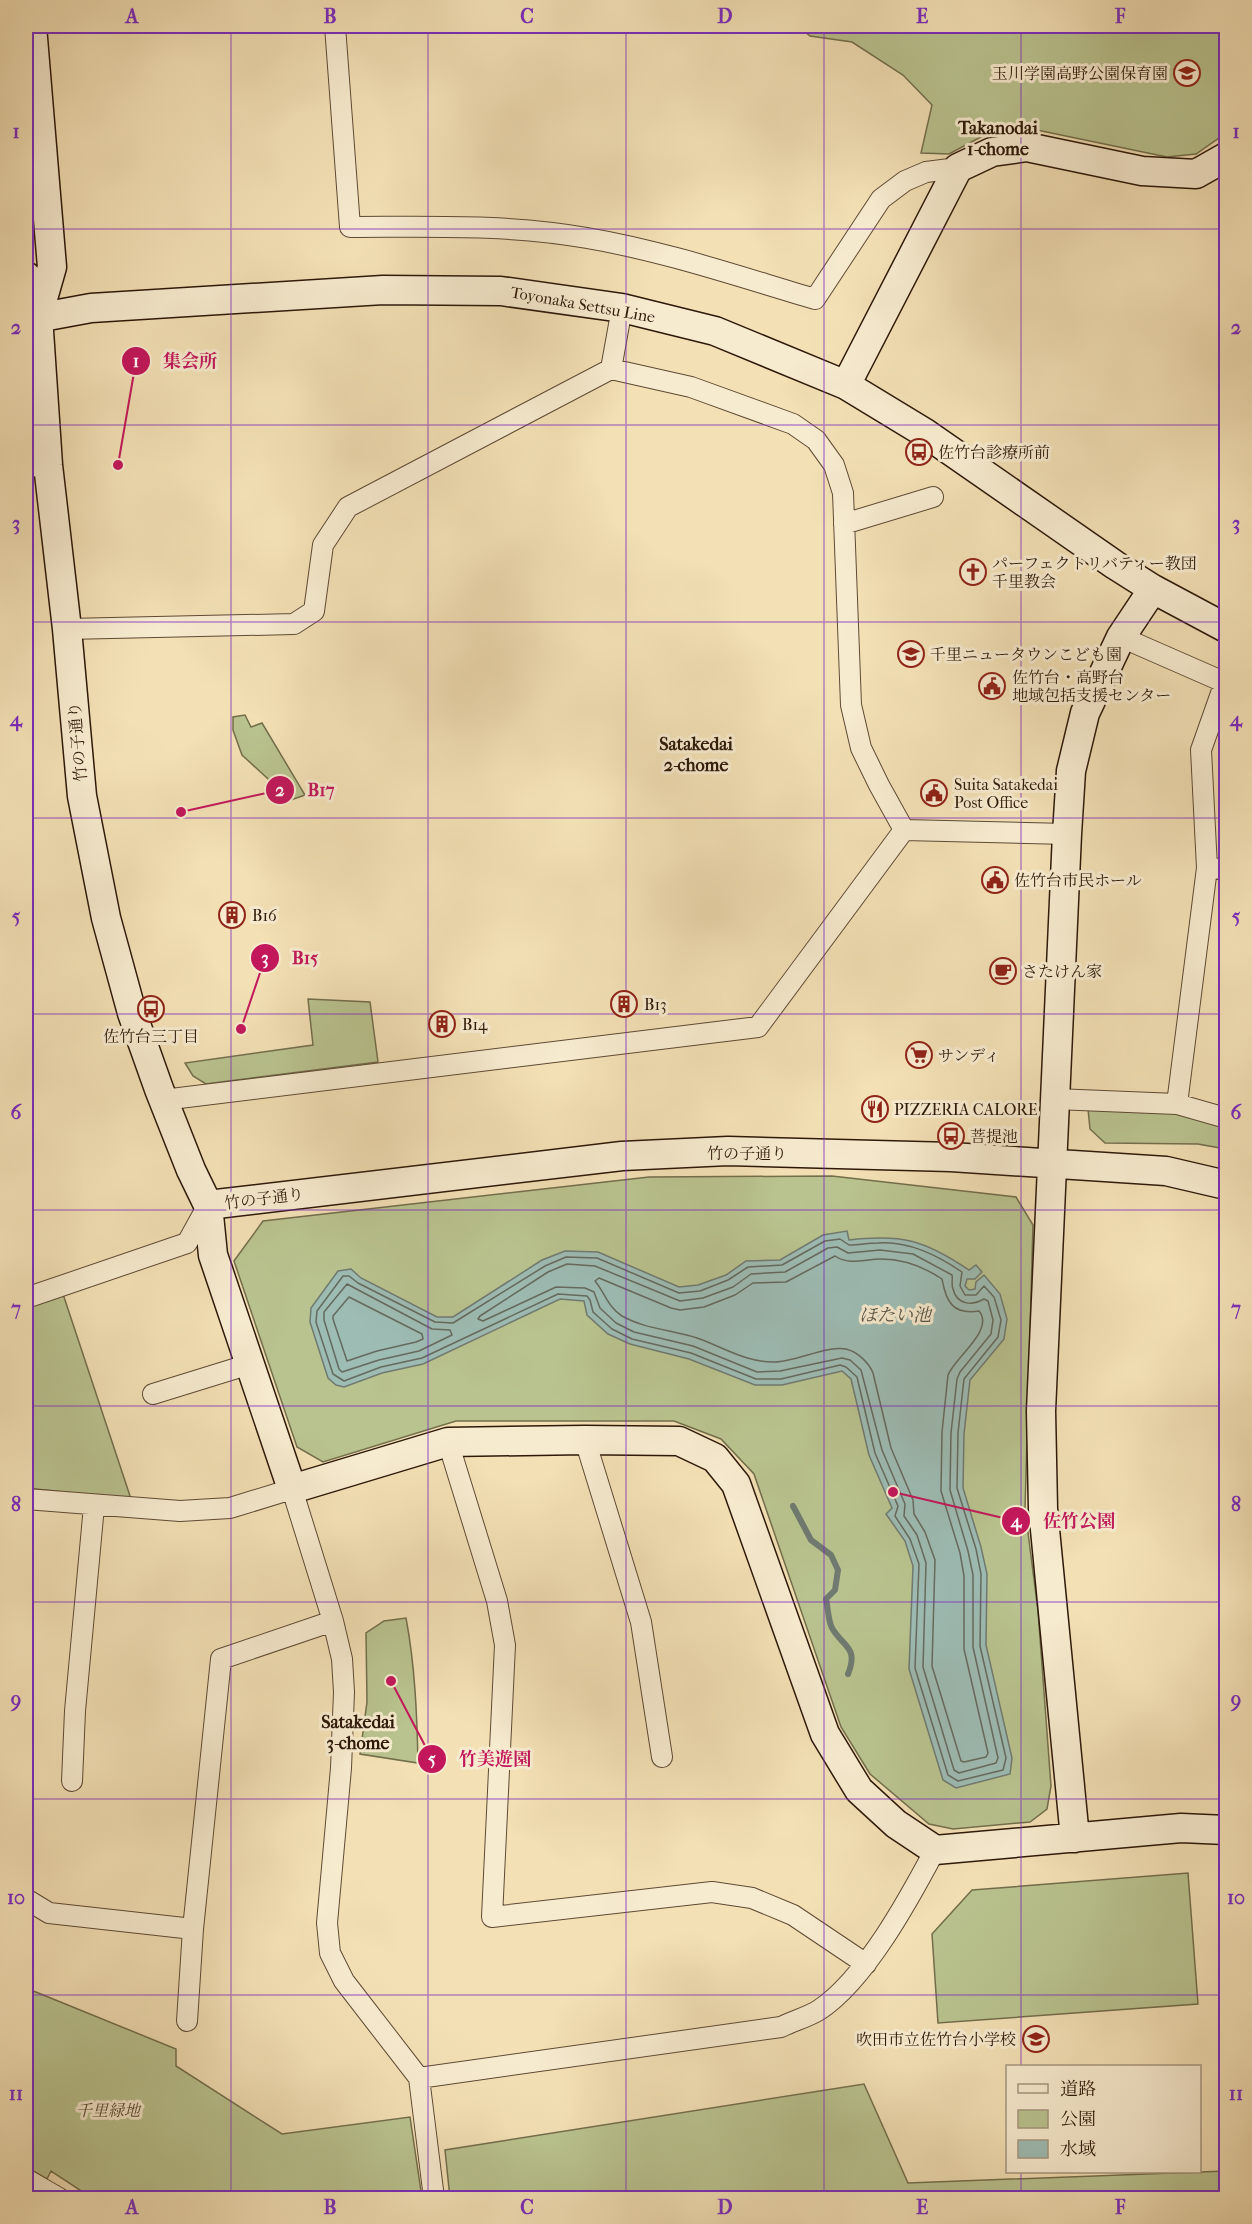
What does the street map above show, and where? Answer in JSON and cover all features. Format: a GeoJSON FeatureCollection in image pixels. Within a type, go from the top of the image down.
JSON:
{"type":"FeatureCollection","features":[{"type":"Feature","properties":{"kind":"street"},"geometry":{"type":"LineString","coordinates":[[30,317],[52,267],[32,26]]}},
{"type":"Feature","properties":{"kind":"street"},"geometry":{"type":"LineString","coordinates":[[335,26],[350,227],[497,227],[587,238],[654,253],[815,299],[881,199],[905,181],[926,172],[958,168],[992,152],[1027,147],[1142,171],[1196,174],[1227,157]]}},
{"type":"Feature","properties":{"kind":"street"},"geometry":{"type":"LineString","coordinates":[[846,386],[958,168]]}},
{"type":"Feature","properties":{"kind":"street"},"geometry":{"type":"LineString","coordinates":[[26,276],[30,317]]}},
{"type":"Feature","properties":{"kind":"street","name":"Toyonaka Settsu Line"},"geometry":{"type":"LineString","coordinates":[[30,317],[91,308],[383,290],[501,291],[622,308],[715,331],[846,386],[925,433],[1115,565],[1153,589],[1227,628]]}},
{"type":"Feature","properties":{"kind":"street"},"geometry":{"type":"LineString","coordinates":[[611,369],[622,308]]}},
{"type":"Feature","properties":{"kind":"street","name":"竹の子通り"},"geometry":{"type":"LineString","coordinates":[[30,317],[37,466],[67,629],[82,796],[106,918],[132,1013],[163,1100],[191,1170],[208,1205],[633,1155],[728,1151],[951,1157],[1166,1171],[1227,1185]]}},
{"type":"Feature","properties":{"kind":"street"},"geometry":{"type":"LineString","coordinates":[[67,629],[294,624],[314,611],[323,545],[348,507],[611,369],[691,387],[793,424],[816,440],[834,465],[843,493],[851,705],[861,748],[904,830]]}},
{"type":"Feature","properties":{"kind":"street"},"geometry":{"type":"LineString","coordinates":[[844,524],[933,497]]}},
{"type":"Feature","properties":{"kind":"street"},"geometry":{"type":"LineString","coordinates":[[1075,1838],[1043,1509],[1041,1411],[1067,834],[1071,771],[1085,713],[1121,637],[1153,589]]}},
{"type":"Feature","properties":{"kind":"street"},"geometry":{"type":"LineString","coordinates":[[1121,637],[1226,682],[1201,750],[1217,869],[1177,1104]]}},
{"type":"Feature","properties":{"kind":"street"},"geometry":{"type":"LineString","coordinates":[[904,830],[1067,834]]}},
{"type":"Feature","properties":{"kind":"street"},"geometry":{"type":"LineString","coordinates":[[163,1100],[758,1027],[904,830]]}},
{"type":"Feature","properties":{"kind":"street"},"geometry":{"type":"LineString","coordinates":[[1055,1099],[1177,1104],[1227,1118]]}},
{"type":"Feature","properties":{"kind":"street"},"geometry":{"type":"LineString","coordinates":[[26,1298],[188,1243],[208,1205]]}},
{"type":"Feature","properties":{"kind":"street"},"geometry":{"type":"LineString","coordinates":[[208,1205],[213,1255],[292,1489],[333,1621],[342,1659],[344,1692],[341,1768],[327,1923],[330,1953],[344,1981],[419,2078],[434,2199]]}},
{"type":"Feature","properties":{"kind":"street"},"geometry":{"type":"LineString","coordinates":[[153,1394],[250,1364]]}},
{"type":"Feature","properties":{"kind":"street"},"geometry":{"type":"LineString","coordinates":[[585,1440],[641,1622],[662,1756]]}},
{"type":"Feature","properties":{"kind":"street"},"geometry":{"type":"LineString","coordinates":[[26,1499],[180,1511],[230,1508],[448,1442],[679,1441],[715,1458],[736,1484],[825,1734],[859,1790],[897,1824],[934,1850],[1181,1828],[1227,1830]]}},
{"type":"Feature","properties":{"kind":"street"},"geometry":{"type":"LineString","coordinates":[[448,1442],[497,1601],[505,1645],[492,1917],[712,1892],[752,1898],[793,1915],[866,1964]]}},
{"type":"Feature","properties":{"kind":"street"},"geometry":{"type":"LineString","coordinates":[[72,1780],[75,1711],[94,1506]]}},
{"type":"Feature","properties":{"kind":"street"},"geometry":{"type":"LineString","coordinates":[[187,2021],[193,1929],[221,1659],[333,1621]]}},
{"type":"Feature","properties":{"kind":"street"},"geometry":{"type":"LineString","coordinates":[[419,2078],[781,2027],[819,2010],[844,1989],[866,1964],[917,1883],[934,1850]]}},
{"type":"Feature","properties":{"kind":"street"},"geometry":{"type":"LineString","coordinates":[[26,1899],[49,1912],[193,1929]]}},
{"type":"Feature","properties":{"kind":"street"},"geometry":{"type":"LineString","coordinates":[[26,2180],[58,2199]]}},
{"type":"Feature","properties":{"kind":"green space"},"geometry":{"type":"Polygon","coordinates":[[[798,26],[1226,26],[1226,133],[1196,154],[1167,157],[1032,129],[994,130],[949,154],[921,153],[932,105],[903,75],[852,42],[810,36],[798,26]]]}},
{"type":"Feature","properties":{"kind":"green space"},"geometry":{"type":"Polygon","coordinates":[[[26,61],[36,186],[30,205],[26,148],[26,61]]]}},
{"type":"Feature","properties":{"kind":"green space"},"geometry":{"type":"Polygon","coordinates":[[[245,715],[251,727],[262,723],[305,795],[291,800],[242,755],[233,730],[233,717],[245,715]]]}},
{"type":"Feature","properties":{"kind":"green space"},"geometry":{"type":"Polygon","coordinates":[[[308,999],[370,1002],[378,1062],[206,1084],[193,1076],[185,1063],[313,1045],[308,999]]]}},
{"type":"Feature","properties":{"kind":"green space"},"geometry":{"type":"Polygon","coordinates":[[[1088,1109],[1170,1112],[1226,1127],[1226,1149],[1198,1144],[1105,1143],[1090,1129],[1088,1109]]]}},
{"type":"Feature","properties":{"kind":"green space"},"geometry":{"type":"Polygon","coordinates":[[[832,1176],[1016,1197],[1033,1225],[1025,1509],[1038,1611],[1051,1786],[1047,1809],[1030,1822],[953,1829],[929,1824],[870,1774],[841,1727],[754,1474],[721,1439],[674,1421],[456,1421],[323,1462],[297,1447],[234,1261],[263,1221],[649,1177],[832,1176]]]}},
{"type":"Feature","properties":{"kind":"green space"},"geometry":{"type":"Polygon","coordinates":[[[63,1294],[131,1499],[26,1488],[26,1305],[63,1294]]]}},
{"type":"Feature","properties":{"kind":"green space"},"geometry":{"type":"Polygon","coordinates":[[[406,1618],[415,1690],[418,1763],[360,1754],[367,1702],[366,1633],[384,1621],[406,1618]]]}},
{"type":"Feature","properties":{"kind":"green space"},"geometry":{"type":"Polygon","coordinates":[[[1188,1873],[1198,2004],[938,2023],[932,1934],[972,1890],[1188,1873]]]}},
{"type":"Feature","properties":{"kind":"green space","name":"千里緑地"},"geometry":{"type":"Polygon","coordinates":[[[26,1988],[176,2049],[176,2066],[282,2134],[410,2117],[422,2198],[92,2198],[51,2171],[47,2179],[26,2167],[26,1988]]]}},
{"type":"Feature","properties":{"kind":"green space"},"geometry":{"type":"Polygon","coordinates":[[[864,2084],[908,2183],[1226,2171],[1226,2198],[450,2198],[445,2150],[864,2084]]]}},
{"type":"Feature","properties":{"kind":"water","name":"ほたい池"},"geometry":{"type":"Polygon","coordinates":[[[847,1231],[849,1240],[899,1239],[939,1252],[969,1270],[976,1265],[982,1272],[975,1279],[967,1279],[965,1286],[969,1290],[975,1289],[976,1282],[984,1275],[1000,1294],[1007,1319],[1004,1339],[970,1380],[964,1434],[963,1488],[987,1574],[986,1645],[1012,1758],[1010,1774],[956,1788],[943,1780],[909,1669],[913,1566],[905,1541],[886,1514],[892,1508],[869,1455],[851,1379],[842,1371],[782,1385],[755,1385],[689,1359],[630,1344],[608,1334],[587,1315],[584,1301],[560,1299],[423,1364],[382,1373],[344,1387],[336,1385],[328,1378],[310,1322],[311,1308],[338,1271],[351,1269],[361,1278],[437,1317],[453,1317],[542,1260],[565,1251],[598,1252],[679,1287],[698,1285],[726,1275],[746,1261],[780,1260],[823,1235],[847,1231]]]}},
{"type":"Feature","properties":{"kind":"waterway"},"geometry":{"type":"LineString","coordinates":[[793,1506],[811,1540],[831,1555],[838,1570],[835,1590],[826,1599],[832,1628],[851,1653],[848,1674]]}},
{"type":"Feature","properties":{"kind":"place","name":"玉川学園高野公園保育園"},"geometry":{"type":"Point","coordinates":[1187,73]}},
{"type":"Feature","properties":{"kind":"place","name":"佐竹台診療所前"},"geometry":{"type":"Point","coordinates":[919,452]}},
{"type":"Feature","properties":{"kind":"place","name":"集会所"},"geometry":{"type":"Point","coordinates":[118,465]}},
{"type":"Feature","properties":{"kind":"place","name":"パーフェクトリバティー教団 千里教会"},"geometry":{"type":"Point","coordinates":[973,572]}},
{"type":"Feature","properties":{"kind":"place","name":"千里ニュータウンこども園"},"geometry":{"type":"Point","coordinates":[911,654]}},
{"type":"Feature","properties":{"kind":"place","name":"佐竹台・高野台 地域包括支援センター"},"geometry":{"type":"Point","coordinates":[992,686]}},
{"type":"Feature","properties":{"kind":"place","name":"Suita Satakedai Post Office"},"geometry":{"type":"Point","coordinates":[934,793]}},
{"type":"Feature","properties":{"kind":"place","name":"B17"},"geometry":{"type":"Point","coordinates":[181,812]}},
{"type":"Feature","properties":{"kind":"place","name":"佐竹台市民ホール"},"geometry":{"type":"Point","coordinates":[995,880]}},
{"type":"Feature","properties":{"kind":"place","name":"B16"},"geometry":{"type":"Point","coordinates":[232,915]}},
{"type":"Feature","properties":{"kind":"place","name":"さたけん家"},"geometry":{"type":"Point","coordinates":[1003,971]}},
{"type":"Feature","properties":{"kind":"place","name":"B13"},"geometry":{"type":"Point","coordinates":[624,1004]}},
{"type":"Feature","properties":{"kind":"place","name":"佐竹台三丁目"},"geometry":{"type":"Point","coordinates":[151,1009]}},
{"type":"Feature","properties":{"kind":"place","name":"B14"},"geometry":{"type":"Point","coordinates":[442,1024]}},
{"type":"Feature","properties":{"kind":"place","name":"B15"},"geometry":{"type":"Point","coordinates":[241,1029]}},
{"type":"Feature","properties":{"kind":"place","name":"サンディ"},"geometry":{"type":"Point","coordinates":[919,1055]}},
{"type":"Feature","properties":{"kind":"place","name":"PIZZERIA CALORE"},"geometry":{"type":"Point","coordinates":[875,1109]}},
{"type":"Feature","properties":{"kind":"place","name":"菩提池"},"geometry":{"type":"Point","coordinates":[951,1136]}},
{"type":"Feature","properties":{"kind":"place","name":"佐竹公園"},"geometry":{"type":"Point","coordinates":[893,1492]}},
{"type":"Feature","properties":{"kind":"place","name":"竹美遊園"},"geometry":{"type":"Point","coordinates":[391,1681]}},
{"type":"Feature","properties":{"kind":"place","name":"吹田市立佐竹台小学校"},"geometry":{"type":"Point","coordinates":[1036,2039]}},
{"type":"Feature","properties":{"kind":"district","name":"Takanodai 1-chome"},"geometry":{"type":"Point","coordinates":[998,138]}},
{"type":"Feature","properties":{"kind":"district","name":"Satakedai 2-chome"},"geometry":{"type":"Point","coordinates":[696,754]}},
{"type":"Feature","properties":{"kind":"district","name":"Satakedai 3-chome"},"geometry":{"type":"Point","coordinates":[358,1732]}}]}
